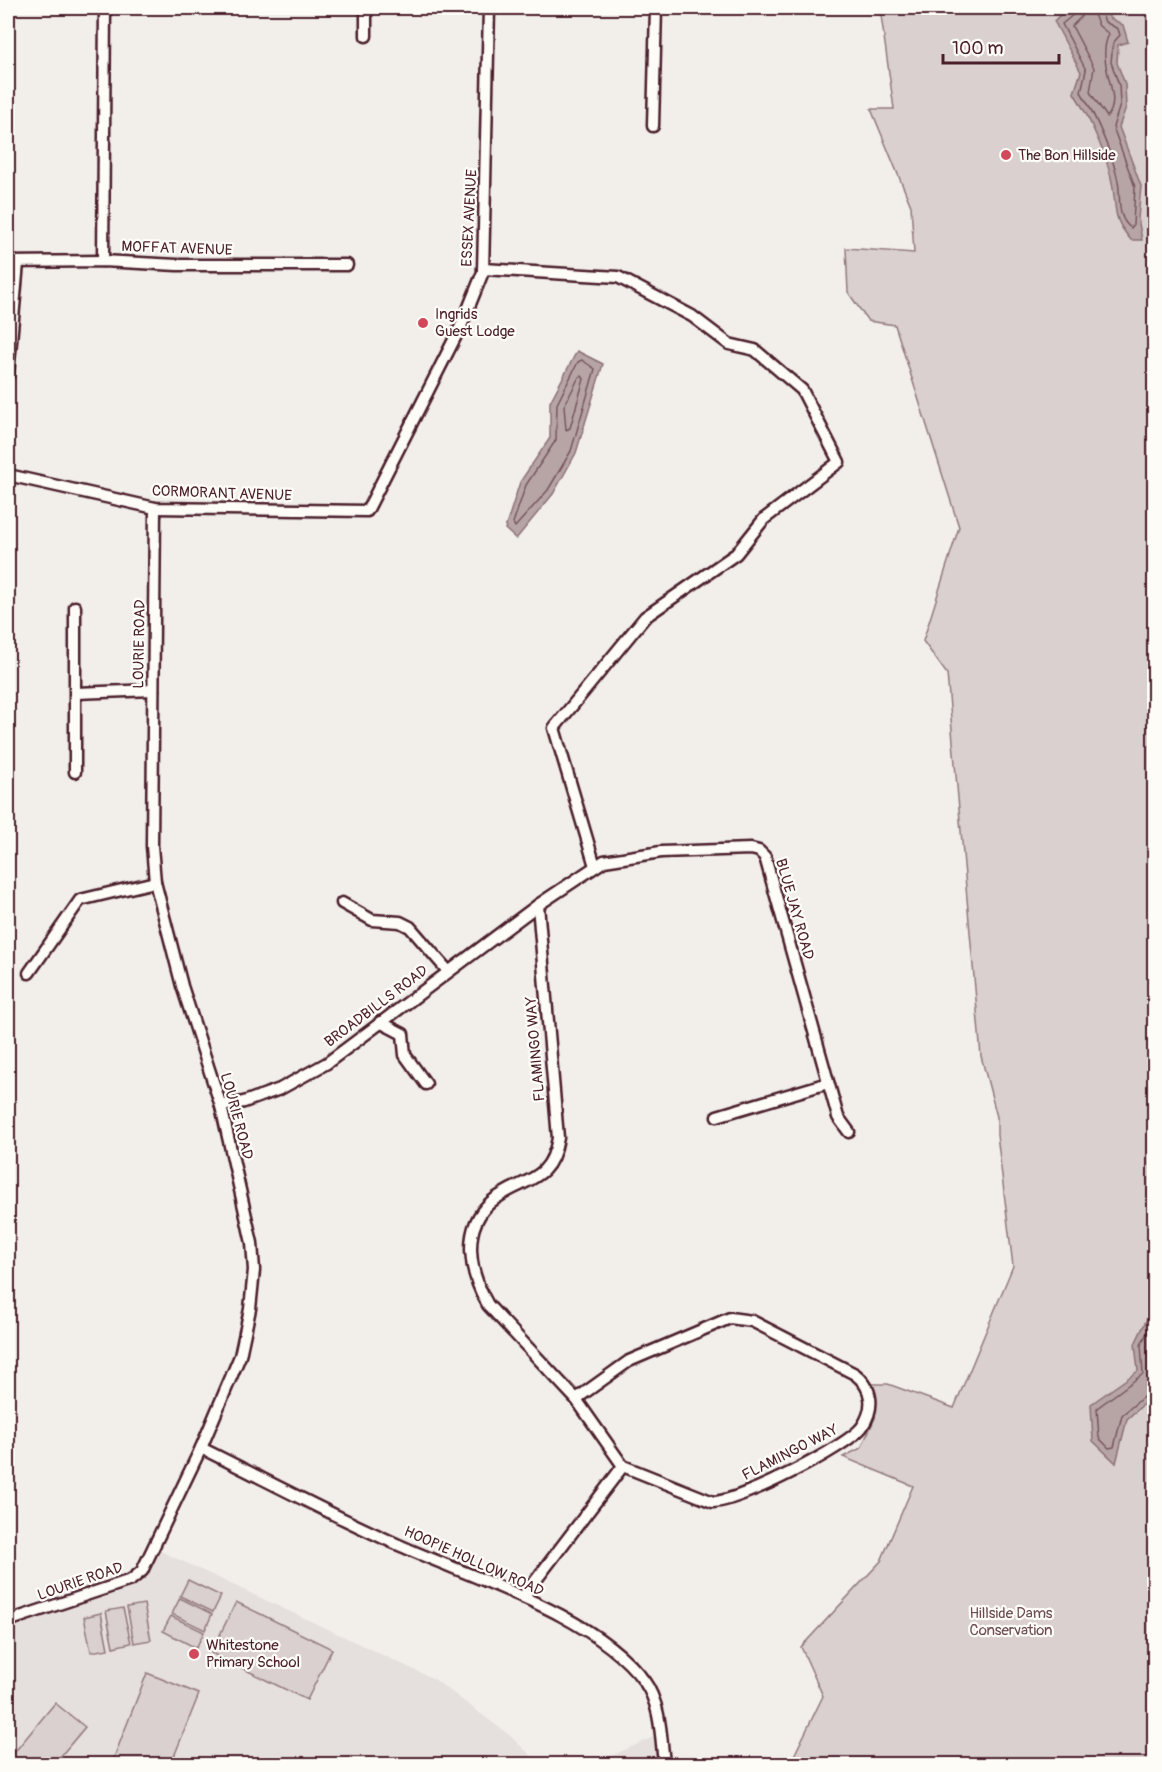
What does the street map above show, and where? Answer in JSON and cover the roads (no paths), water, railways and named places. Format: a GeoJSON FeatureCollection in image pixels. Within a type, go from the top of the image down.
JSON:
{"type":"FeatureCollection","features":[{"type":"Feature","properties":{"kind":"street"},"geometry":{"type":"LineString","coordinates":[[103,261],[105,8]]}},
{"type":"Feature","properties":{"kind":"street"},"geometry":{"type":"LineString","coordinates":[[366,8],[366,36]]}},
{"type":"Feature","properties":{"kind":"street","name":"ESSEX AVENUE"},"geometry":{"type":"LineString","coordinates":[[367,511],[462,324],[483,269],[489,8]]}},
{"type":"Feature","properties":{"kind":"street"},"geometry":{"type":"LineString","coordinates":[[653,126],[656,8]]}},
{"type":"Feature","properties":{"kind":"street","name":"MOFFAT AVENUE"},"geometry":{"type":"LineString","coordinates":[[13,262],[103,261],[177,265],[346,265]]}},
{"type":"Feature","properties":{"kind":"street"},"geometry":{"type":"LineString","coordinates":[[8,375],[13,262]]}},
{"type":"Feature","properties":{"kind":"street"},"geometry":{"type":"LineString","coordinates":[[483,269],[618,277],[692,316],[729,344],[755,350],[802,390],[839,462],[764,519],[736,554],[645,617],[554,728],[595,866]]}},
{"type":"Feature","properties":{"kind":"street","name":"CORMORANT AVENUE"},"geometry":{"type":"LineString","coordinates":[[8,475],[155,508],[367,511]]}},
{"type":"Feature","properties":{"kind":"street","name":"LOURIE ROAD"},"geometry":{"type":"LineString","coordinates":[[8,1621],[136,1577],[146,1564],[201,1448],[240,1356],[253,1288],[252,1243],[221,1106],[182,986],[155,882],[152,846],[155,508]]}},
{"type":"Feature","properties":{"kind":"street"},"geometry":{"type":"LineString","coordinates":[[75,607],[75,772]]}},
{"type":"Feature","properties":{"kind":"street"},"geometry":{"type":"LineString","coordinates":[[76,693],[153,690]]}},
{"type":"Feature","properties":{"kind":"street","name":"BLUE JAY ROAD"},"geometry":{"type":"LineString","coordinates":[[538,905],[595,866],[614,857],[661,852],[751,849],[762,854],[838,1117],[849,1131]]}},
{"type":"Feature","properties":{"kind":"street"},"geometry":{"type":"LineString","coordinates":[[29,973],[80,900],[155,882]]}},
{"type":"Feature","properties":{"kind":"street"},"geometry":{"type":"LineString","coordinates":[[342,903],[372,920],[400,922],[410,927],[448,970]]}},
{"type":"Feature","properties":{"kind":"street","name":"BROADBILLS ROAD"},"geometry":{"type":"LineString","coordinates":[[221,1106],[244,1102],[299,1080],[327,1063],[448,970],[538,905]]}},
{"type":"Feature","properties":{"kind":"street","name":"FLAMINGO WAY"},"geometry":{"type":"LineString","coordinates":[[538,905],[558,1138],[556,1150],[547,1169],[492,1201],[476,1222],[470,1248],[472,1269],[478,1288],[488,1305],[576,1399],[623,1466],[713,1502],[728,1500],[788,1474],[851,1438],[861,1428],[870,1409],[870,1390],[865,1382],[752,1321],[730,1318],[629,1361],[576,1399]]}},
{"type":"Feature","properties":{"kind":"street"},"geometry":{"type":"LineString","coordinates":[[380,1022],[403,1034],[405,1055],[426,1084]]}},
{"type":"Feature","properties":{"kind":"street"},"geometry":{"type":"LineString","coordinates":[[717,1116],[828,1083]]}},
{"type":"Feature","properties":{"kind":"street","name":"HOOPIE HOLLOW ROAD"},"geometry":{"type":"LineString","coordinates":[[201,1448],[400,1546],[523,1597],[600,1640],[638,1672],[653,1697],[664,1764]]}},
{"type":"Feature","properties":{"kind":"street"},"geometry":{"type":"LineString","coordinates":[[523,1597],[623,1466]]}},
{"type":"Feature","properties":{"kind":"water"},"geometry":{"type":"Polygon","coordinates":[[[1076,8],[1103,8],[1110,18],[1123,25],[1128,42],[1118,45],[1117,63],[1125,84],[1126,107],[1119,127],[1141,186],[1138,218],[1142,240],[1131,240],[1118,221],[1111,178],[1103,153],[1092,126],[1074,93],[1081,72],[1054,21],[1062,13],[1076,8]]]}},
{"type":"Feature","properties":{"kind":"water"},"geometry":{"type":"Polygon","coordinates":[[[577,351],[603,364],[576,453],[553,494],[516,539],[505,529],[520,482],[550,438],[550,402],[577,351]]]}},
{"type":"Feature","properties":{"kind":"water"},"geometry":{"type":"Polygon","coordinates":[[[1154,1304],[1154,1395],[1127,1419],[1116,1463],[1093,1441],[1091,1404],[1138,1371],[1135,1344],[1154,1304]]]}},
{"type":"Feature","properties":{"kind":"place","name":"The Bon Hillside"},"geometry":{"type":"Point","coordinates":[1006,155]}},
{"type":"Feature","properties":{"kind":"place","name":"Ingrids Guest Lodge"},"geometry":{"type":"Point","coordinates":[423,323]}},
{"type":"Feature","properties":{"kind":"place","name":"Whitestone Primary School"},"geometry":{"type":"Point","coordinates":[194,1654]}},
{"type":"Feature","properties":{"kind":"park label","name":"Hillside Dams Conservation"},"geometry":{"type":"Point","coordinates":[1011,1622]}}]}
